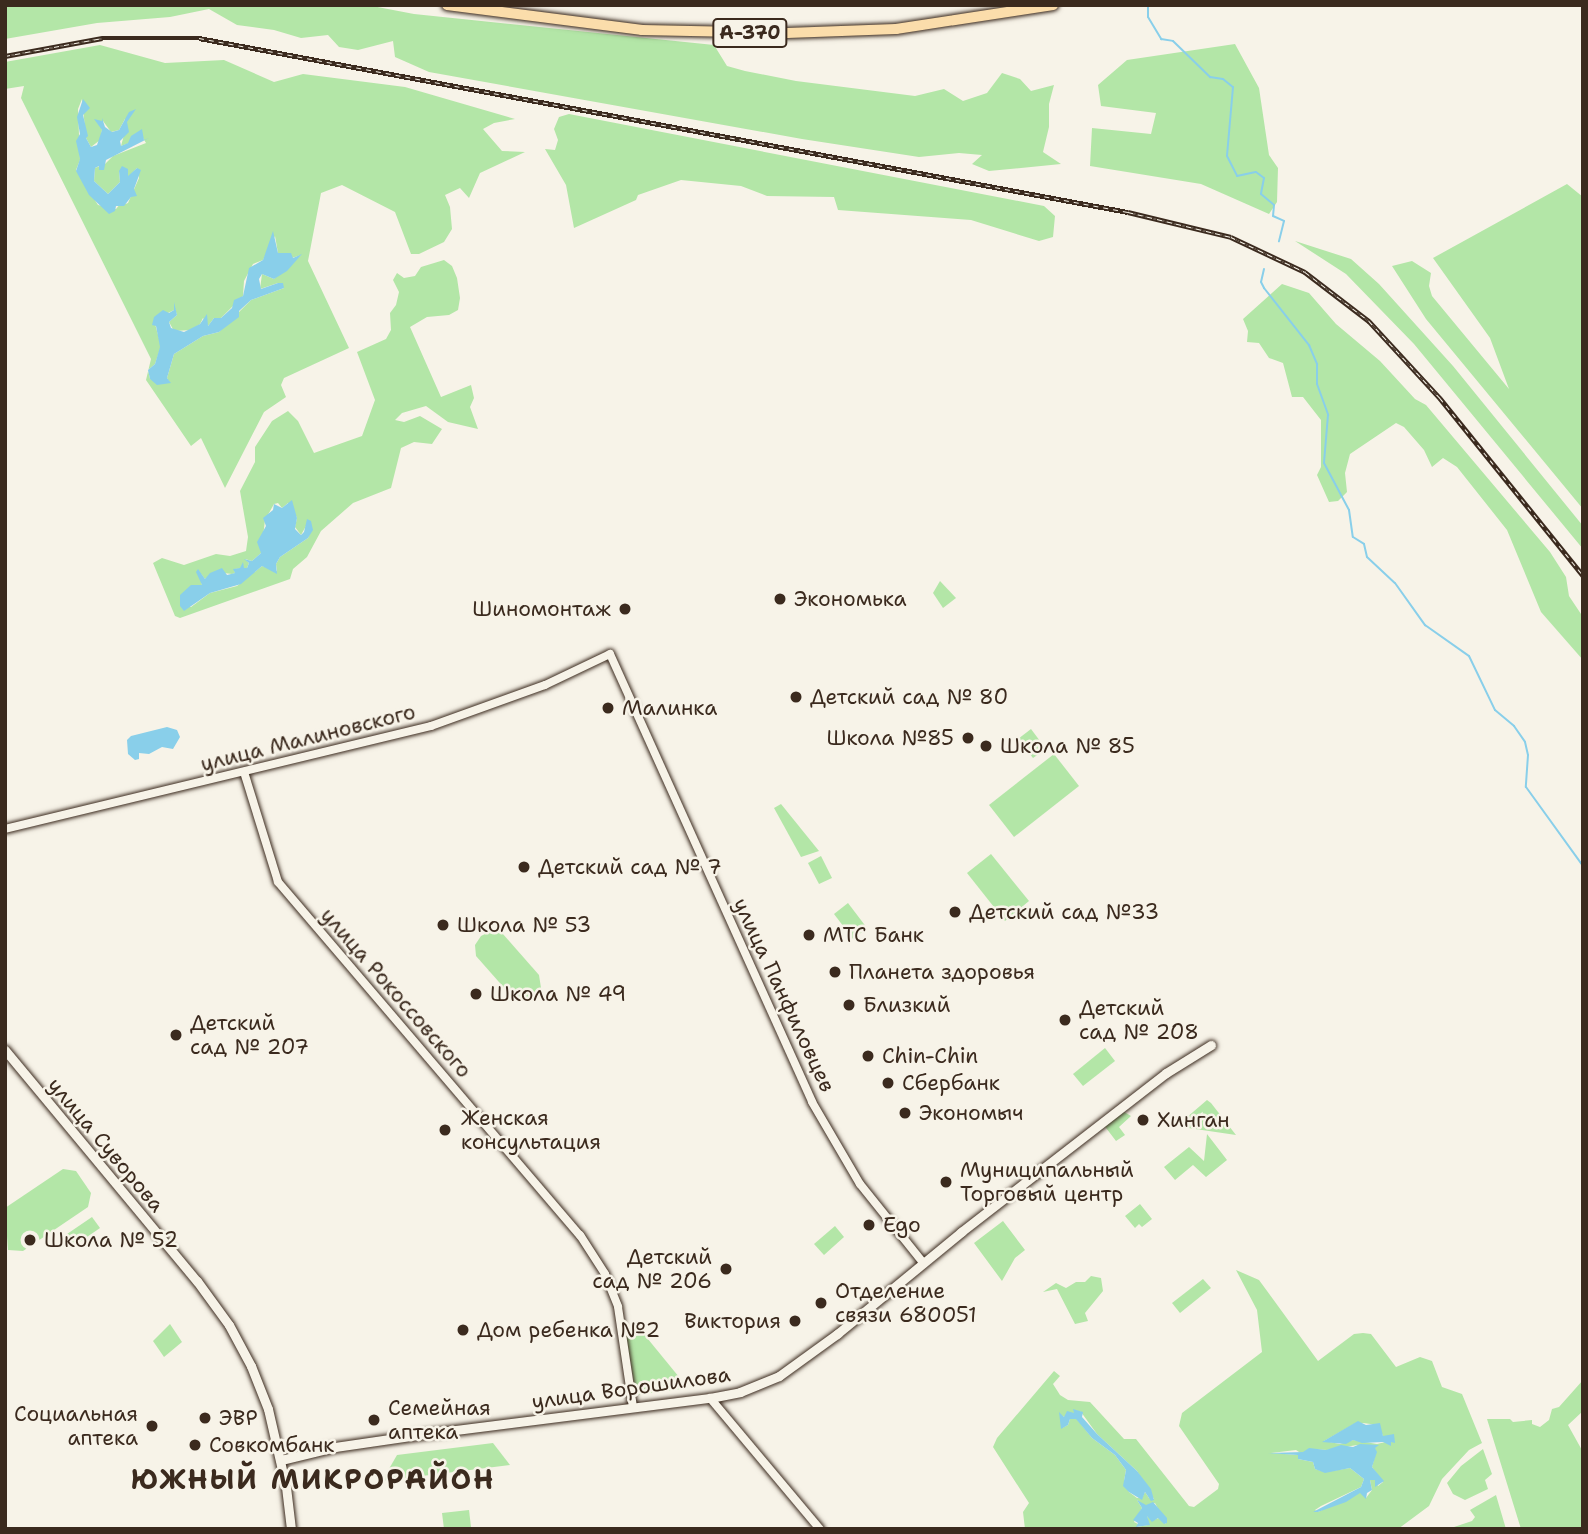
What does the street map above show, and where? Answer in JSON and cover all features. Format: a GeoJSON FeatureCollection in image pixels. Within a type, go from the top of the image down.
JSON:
{"type":"FeatureCollection","features":[{"type":"Feature","properties":{"kind":"highway","name":"А-370"},"geometry":{"type":"LineString","coordinates":[[447,5],[642,30],[787,33],[908,27],[1053,5]]}},
{"type":"Feature","properties":{"kind":"main road","name":"улица Ворошилова"},"geometry":{"type":"LineString","coordinates":[[281,1460],[365,1442],[740,1392],[793,1368],[1166,1073],[1211,1045]]}},
{"type":"Feature","properties":{"kind":"main road","name":"улица Суворова"},"geometry":{"type":"LineString","coordinates":[[5,1050],[208,1295],[251,1366],[268,1409],[281,1460],[291,1529]]}},
{"type":"Feature","properties":{"kind":"street","name":"улица Малиновского"},"geometry":{"type":"LineString","coordinates":[[5,829],[449,720],[545,685],[610,654],[618,672]]}},
{"type":"Feature","properties":{"kind":"street","name":"улица Панфиловцев"},"geometry":{"type":"LineString","coordinates":[[618,672],[812,1102],[860,1184],[924,1264]]}},
{"type":"Feature","properties":{"kind":"street","name":"улица Рокоссовского"},"geometry":{"type":"LineString","coordinates":[[244,772],[278,882],[580,1235],[605,1274],[618,1307],[633,1407]]}},
{"type":"Feature","properties":{"kind":"street"},"geometry":{"type":"LineString","coordinates":[[710,1398],[820,1529]]}},
{"type":"Feature","properties":{"kind":"green space"},"geometry":{"type":"Polygon","coordinates":[[[5,5],[367,5],[414,14],[714,45],[727,66],[745,71],[796,81],[915,96],[944,89],[963,101],[987,93],[1002,73],[1020,79],[1031,91],[1054,85],[1043,152],[1061,164],[989,171],[972,164],[982,155],[959,153],[919,157],[802,139],[429,72],[395,57],[393,41],[358,50],[339,47],[328,35],[301,38],[274,30],[237,25],[209,9],[170,17],[97,23],[5,39],[5,5]]]}},
{"type":"Feature","properties":{"kind":"green space"},"geometry":{"type":"Polygon","coordinates":[[[1235,44],[1259,88],[1269,155],[1278,168],[1277,202],[1269,214],[1201,184],[1090,166],[1092,128],[1151,134],[1156,113],[1101,106],[1098,85],[1127,60],[1235,44]]]}},
{"type":"Feature","properties":{"kind":"green space"},"geometry":{"type":"Polygon","coordinates":[[[100,45],[165,63],[224,60],[274,82],[303,74],[405,87],[515,119],[494,123],[483,129],[502,151],[525,152],[480,173],[469,198],[460,188],[445,195],[450,207],[452,229],[444,242],[419,254],[411,254],[395,212],[342,185],[321,193],[308,261],[349,348],[284,378],[281,385],[286,397],[264,412],[225,488],[201,438],[191,446],[146,380],[148,371],[150,379],[170,383],[167,378],[174,354],[203,336],[219,332],[251,300],[284,288],[278,283],[260,289],[262,274],[274,279],[301,255],[292,258],[278,253],[275,236],[263,260],[253,264],[244,281],[243,296],[221,318],[214,318],[208,326],[203,318],[192,330],[174,331],[169,322],[177,315],[174,306],[174,310],[154,320],[161,346],[155,364],[148,370],[151,359],[21,98],[24,86],[5,89],[5,62],[100,45]],[[82,99],[78,109],[80,160],[76,170],[98,205],[116,209],[121,203],[120,206],[128,203],[139,178],[137,168],[128,177],[119,171],[120,182],[108,194],[94,181],[95,168],[105,164],[113,156],[146,143],[143,138],[121,146],[127,124],[125,119],[119,130],[111,132],[103,121],[99,121],[102,130],[100,140],[91,147],[86,138],[82,99]]]}},
{"type":"Feature","properties":{"kind":"green space"},"geometry":{"type":"Polygon","coordinates":[[[569,114],[1044,206],[1055,216],[1053,237],[1039,241],[971,220],[838,210],[834,197],[767,196],[741,186],[681,180],[638,195],[636,200],[574,228],[566,185],[545,149],[555,150],[558,140],[554,129],[559,117],[569,114]]]}},
{"type":"Feature","properties":{"kind":"green space"},"geometry":{"type":"Polygon","coordinates":[[[1567,184],[1583,197],[1583,509],[1426,319],[1392,266],[1412,261],[1431,273],[1429,286],[1432,296],[1509,389],[1490,338],[1433,258],[1567,184]]]}},
{"type":"Feature","properties":{"kind":"green space"},"geometry":{"type":"Polygon","coordinates":[[[1295,241],[1351,259],[1379,284],[1453,366],[1583,526],[1583,549],[1414,344],[1346,274],[1295,241]]]}},
{"type":"Feature","properties":{"kind":"green space"},"geometry":{"type":"Polygon","coordinates":[[[444,260],[452,266],[457,278],[460,298],[458,310],[449,315],[427,317],[410,327],[441,397],[471,385],[474,398],[470,407],[478,429],[448,422],[426,406],[402,413],[395,420],[404,422],[420,416],[442,429],[432,444],[414,442],[401,448],[391,488],[353,503],[321,531],[307,557],[293,569],[290,579],[180,618],[175,616],[153,563],[162,558],[184,565],[216,554],[230,556],[246,551],[248,537],[240,491],[255,462],[255,447],[272,421],[288,411],[298,421],[314,453],[362,436],[375,400],[357,352],[386,339],[391,330],[390,313],[396,305],[399,292],[393,280],[397,273],[404,278],[415,276],[421,267],[444,260]],[[278,503],[274,504],[265,520],[261,553],[252,561],[245,559],[249,563],[247,568],[234,569],[235,573],[232,574],[215,572],[205,579],[198,570],[202,585],[191,588],[180,606],[191,607],[210,593],[237,586],[262,566],[277,571],[276,564],[280,557],[308,538],[310,533],[306,526],[301,535],[295,527],[297,518],[288,503],[282,508],[278,503]]]}},
{"type":"Feature","properties":{"kind":"green space"},"geometry":{"type":"Polygon","coordinates":[[[1282,284],[1309,293],[1336,324],[1380,361],[1415,399],[1426,405],[1550,552],[1566,577],[1569,596],[1583,617],[1583,660],[1541,612],[1507,530],[1457,467],[1443,458],[1432,467],[1424,450],[1404,427],[1396,423],[1350,454],[1345,473],[1347,492],[1338,501],[1329,502],[1317,475],[1321,467],[1321,420],[1303,397],[1292,397],[1283,363],[1269,358],[1259,343],[1247,342],[1248,331],[1243,319],[1282,284]]]}},
{"type":"Feature","properties":{"kind":"green space"},"geometry":{"type":"Polygon","coordinates":[[[940,581],[956,598],[943,608],[933,593],[940,581]]]}},
{"type":"Feature","properties":{"kind":"green space"},"geometry":{"type":"Polygon","coordinates":[[[1031,729],[1046,749],[1033,758],[1018,739],[1031,729]]]}},
{"type":"Feature","properties":{"kind":"green space"},"geometry":{"type":"Polygon","coordinates":[[[1054,754],[1079,786],[1014,837],[989,805],[1054,754]]]}},
{"type":"Feature","properties":{"kind":"green space"},"geometry":{"type":"Polygon","coordinates":[[[781,804],[819,851],[801,857],[774,808],[781,804]]]}},
{"type":"Feature","properties":{"kind":"green space"},"geometry":{"type":"Polygon","coordinates":[[[991,854],[1029,901],[1005,921],[967,873],[991,854]]]}},
{"type":"Feature","properties":{"kind":"green space"},"geometry":{"type":"Polygon","coordinates":[[[821,856],[832,878],[819,884],[808,863],[821,856]]]}},
{"type":"Feature","properties":{"kind":"green space"},"geometry":{"type":"Polygon","coordinates":[[[848,903],[867,928],[853,939],[834,914],[848,903]]]}},
{"type":"Feature","properties":{"kind":"green space"},"geometry":{"type":"Polygon","coordinates":[[[491,931],[502,933],[539,975],[541,988],[535,997],[525,1002],[513,998],[476,956],[475,945],[481,936],[491,931]]]}},
{"type":"Feature","properties":{"kind":"green space"},"geometry":{"type":"Polygon","coordinates":[[[1105,1048],[1115,1061],[1083,1086],[1073,1074],[1105,1048]]]}},
{"type":"Feature","properties":{"kind":"green space"},"geometry":{"type":"Polygon","coordinates":[[[1207,1100],[1236,1135],[1175,1126],[1176,1119],[1186,1118],[1207,1100]]]}},
{"type":"Feature","properties":{"kind":"green space"},"geometry":{"type":"Polygon","coordinates":[[[1121,1110],[1131,1116],[1119,1127],[1125,1135],[1116,1141],[1103,1124],[1121,1110]]]}},
{"type":"Feature","properties":{"kind":"green space"},"geometry":{"type":"Polygon","coordinates":[[[1207,1134],[1227,1160],[1206,1177],[1193,1165],[1175,1180],[1164,1167],[1189,1147],[1204,1161],[1207,1134]]]}},
{"type":"Feature","properties":{"kind":"green space","name":"Школа № 52"},"geometry":{"type":"Polygon","coordinates":[[[63,1169],[76,1171],[91,1193],[88,1207],[23,1251],[8,1250],[5,1208],[63,1169]]]}},
{"type":"Feature","properties":{"kind":"green space"},"geometry":{"type":"Polygon","coordinates":[[[1140,1204],[1152,1219],[1142,1227],[1139,1224],[1135,1228],[1125,1216],[1140,1204]]]}},
{"type":"Feature","properties":{"kind":"green space"},"geometry":{"type":"Polygon","coordinates":[[[92,1217],[100,1228],[74,1246],[67,1234],[92,1217]]]}},
{"type":"Feature","properties":{"kind":"green space"},"geometry":{"type":"Polygon","coordinates":[[[1003,1221],[1025,1250],[1015,1258],[1002,1281],[974,1243],[1003,1221]]]}},
{"type":"Feature","properties":{"kind":"green space"},"geometry":{"type":"Polygon","coordinates":[[[835,1226],[844,1237],[824,1255],[814,1244],[835,1226]]]}},
{"type":"Feature","properties":{"kind":"green space"},"geometry":{"type":"Polygon","coordinates":[[[1236,1270],[1259,1280],[1318,1361],[1354,1334],[1363,1333],[1371,1334],[1396,1367],[1420,1357],[1432,1361],[1442,1387],[1462,1394],[1482,1443],[1469,1450],[1442,1479],[1429,1506],[1398,1529],[1025,1529],[1023,1512],[1029,1503],[993,1447],[997,1438],[1054,1371],[1060,1376],[1053,1384],[1060,1395],[1068,1400],[1090,1402],[1124,1439],[1136,1439],[1189,1506],[1194,1507],[1218,1489],[1219,1484],[1179,1426],[1182,1413],[1262,1352],[1257,1310],[1236,1270]],[[1074,1410],[1074,1413],[1064,1417],[1061,1415],[1062,1428],[1068,1425],[1070,1419],[1076,1418],[1092,1438],[1115,1455],[1126,1470],[1124,1481],[1129,1492],[1142,1498],[1145,1492],[1149,1498],[1154,1499],[1137,1471],[1097,1434],[1081,1412],[1074,1410]],[[1354,1424],[1324,1441],[1340,1444],[1353,1440],[1377,1444],[1394,1440],[1393,1436],[1383,1436],[1378,1425],[1354,1424]],[[1357,1445],[1327,1450],[1311,1449],[1302,1454],[1296,1450],[1271,1453],[1298,1455],[1298,1459],[1313,1462],[1315,1469],[1325,1472],[1350,1468],[1364,1479],[1361,1487],[1321,1506],[1315,1510],[1318,1512],[1360,1492],[1366,1498],[1372,1490],[1370,1480],[1375,1479],[1378,1486],[1383,1482],[1372,1467],[1376,1452],[1374,1446],[1357,1445]],[[1137,1500],[1142,1508],[1134,1522],[1138,1524],[1137,1527],[1148,1525],[1147,1516],[1153,1520],[1159,1518],[1166,1524],[1155,1503],[1145,1506],[1137,1500]]]}},
{"type":"Feature","properties":{"kind":"green space"},"geometry":{"type":"Polygon","coordinates":[[[1091,1276],[1101,1278],[1103,1291],[1085,1313],[1088,1321],[1075,1324],[1057,1289],[1043,1292],[1056,1283],[1066,1288],[1076,1282],[1085,1282],[1091,1276]]]}},
{"type":"Feature","properties":{"kind":"green space"},"geometry":{"type":"Polygon","coordinates":[[[1203,1279],[1211,1288],[1180,1313],[1172,1303],[1203,1279]]]}},
{"type":"Feature","properties":{"kind":"green space"},"geometry":{"type":"Polygon","coordinates":[[[634,1322],[688,1388],[636,1395],[625,1329],[634,1322]]]}},
{"type":"Feature","properties":{"kind":"green space"},"geometry":{"type":"Polygon","coordinates":[[[170,1324],[182,1342],[164,1357],[153,1341],[170,1324]]]}},
{"type":"Feature","properties":{"kind":"green space"},"geometry":{"type":"Polygon","coordinates":[[[1583,1380],[1583,1411],[1568,1425],[1583,1452],[1583,1529],[1521,1529],[1487,1419],[1510,1419],[1513,1422],[1532,1420],[1532,1424],[1540,1427],[1549,1420],[1552,1409],[1559,1407],[1583,1380]]]}},
{"type":"Feature","properties":{"kind":"green space"},"geometry":{"type":"Polygon","coordinates":[[[493,1443],[510,1465],[382,1481],[397,1455],[493,1443]]]}},
{"type":"Feature","properties":{"kind":"green space"},"geometry":{"type":"Polygon","coordinates":[[[1483,1449],[1492,1474],[1485,1480],[1488,1489],[1465,1500],[1453,1494],[1447,1483],[1461,1466],[1483,1449]]]}},
{"type":"Feature","properties":{"kind":"green space"},"geometry":{"type":"Polygon","coordinates":[[[1496,1495],[1506,1529],[1448,1529],[1472,1521],[1475,1517],[1470,1510],[1496,1495]]]}},
{"type":"Feature","properties":{"kind":"green space"},"geometry":{"type":"Polygon","coordinates":[[[469,1510],[471,1527],[444,1529],[442,1513],[469,1510]]]}},
{"type":"Feature","properties":{"kind":"water"},"geometry":{"type":"Polygon","coordinates":[[[83,99],[90,108],[83,115],[88,136],[86,138],[91,147],[97,145],[102,130],[94,119],[102,121],[102,118],[105,127],[112,132],[119,130],[129,112],[136,109],[127,122],[129,132],[120,141],[121,146],[142,129],[144,140],[149,138],[106,160],[104,170],[99,170],[99,166],[95,168],[94,181],[108,194],[120,182],[119,171],[122,166],[128,169],[128,176],[137,168],[141,170],[134,189],[137,196],[131,197],[124,206],[116,206],[115,211],[109,214],[89,195],[76,171],[80,159],[76,141],[80,134],[77,117],[83,99]]]}},
{"type":"Feature","properties":{"kind":"water"},"geometry":{"type":"Polygon","coordinates":[[[273,231],[278,253],[291,253],[293,258],[302,254],[287,271],[274,279],[262,274],[259,279],[261,289],[278,283],[283,283],[284,288],[251,300],[239,311],[239,317],[219,332],[203,336],[174,354],[167,378],[171,383],[157,385],[150,379],[148,370],[155,364],[160,347],[156,326],[152,325],[154,317],[163,310],[169,313],[174,310],[174,302],[177,315],[169,322],[171,328],[184,332],[200,324],[207,314],[208,326],[214,318],[221,318],[232,308],[234,300],[243,296],[249,268],[263,260],[273,231]]]}},
{"type":"Feature","properties":{"kind":"water"},"geometry":{"type":"Polygon","coordinates":[[[292,500],[297,518],[295,529],[301,535],[307,519],[311,521],[313,530],[308,538],[280,557],[276,564],[277,574],[262,566],[241,584],[210,593],[184,611],[180,606],[180,595],[191,585],[202,585],[196,572],[198,569],[205,579],[210,573],[222,568],[227,575],[235,573],[233,569],[240,568],[243,562],[244,568],[247,568],[249,563],[244,559],[252,561],[261,553],[257,542],[266,526],[263,518],[273,510],[274,504],[282,508],[292,500]]]}},
{"type":"Feature","properties":{"kind":"water"},"geometry":{"type":"Polygon","coordinates":[[[167,727],[177,730],[180,737],[173,749],[162,747],[149,754],[139,753],[139,759],[135,760],[128,754],[127,740],[131,736],[167,727]]]}},
{"type":"Feature","properties":{"kind":"water"},"geometry":{"type":"Polygon","coordinates":[[[1073,1409],[1083,1412],[1082,1417],[1097,1434],[1137,1471],[1151,1489],[1154,1500],[1151,1501],[1145,1492],[1142,1500],[1123,1486],[1126,1470],[1115,1455],[1092,1438],[1076,1419],[1070,1419],[1068,1425],[1061,1429],[1059,1412],[1064,1417],[1067,1411],[1074,1413],[1073,1409]]]}},
{"type":"Feature","properties":{"kind":"water"},"geometry":{"type":"Polygon","coordinates":[[[1358,1421],[1366,1425],[1380,1423],[1383,1436],[1394,1434],[1395,1443],[1391,1442],[1391,1446],[1383,1442],[1362,1443],[1353,1440],[1346,1444],[1322,1442],[1358,1421]]]}},
{"type":"Feature","properties":{"kind":"water"},"geometry":{"type":"Polygon","coordinates":[[[1360,1444],[1379,1445],[1375,1448],[1377,1452],[1372,1467],[1384,1481],[1375,1487],[1375,1480],[1370,1480],[1372,1490],[1367,1493],[1366,1499],[1360,1493],[1346,1502],[1318,1512],[1313,1512],[1361,1487],[1364,1479],[1350,1468],[1325,1473],[1315,1469],[1313,1462],[1298,1459],[1298,1455],[1268,1453],[1303,1452],[1309,1448],[1326,1450],[1341,1445],[1353,1447],[1360,1444]]]}},
{"type":"Feature","properties":{"kind":"water"},"geometry":{"type":"Polygon","coordinates":[[[1137,1500],[1146,1505],[1153,1502],[1167,1518],[1167,1523],[1164,1524],[1158,1518],[1152,1522],[1147,1516],[1150,1525],[1136,1527],[1138,1523],[1133,1520],[1142,1508],[1137,1500]]]}},
{"type":"Feature","properties":{"kind":"waterway"},"geometry":{"type":"LineString","coordinates":[[1148,5],[1148,17],[1161,39],[1173,41],[1210,77],[1223,79],[1233,87],[1227,156],[1237,176],[1256,172],[1264,178],[1261,194],[1274,205],[1273,216],[1284,221],[1279,241]]}},
{"type":"Feature","properties":{"kind":"waterway"},"geometry":{"type":"LineString","coordinates":[[1264,269],[1261,282],[1264,288],[1309,345],[1317,364],[1317,384],[1328,415],[1324,463],[1349,510],[1353,537],[1364,544],[1367,557],[1395,583],[1425,625],[1469,656],[1495,710],[1514,726],[1525,742],[1528,755],[1526,787],[1583,866]]}},
{"type":"Feature","properties":{"kind":"railway"},"geometry":{"type":"LineString","coordinates":[[5,56],[102,38],[199,38],[1128,212],[1231,237],[1305,272],[1369,321],[1440,398],[1583,575]]}},
{"type":"Feature","properties":{"kind":"place","name":"Экономька"},"geometry":{"type":"Point","coordinates":[780,599]}},
{"type":"Feature","properties":{"kind":"place","name":"Шиномонтаж"},"geometry":{"type":"Point","coordinates":[625,609]}},
{"type":"Feature","properties":{"kind":"place","name":"Детский сад № 80"},"geometry":{"type":"Point","coordinates":[796,697]}},
{"type":"Feature","properties":{"kind":"place","name":"Малинка"},"geometry":{"type":"Point","coordinates":[608,708]}},
{"type":"Feature","properties":{"kind":"place","name":"Школа №85"},"geometry":{"type":"Point","coordinates":[968,738]}},
{"type":"Feature","properties":{"kind":"place","name":"Школа № 85"},"geometry":{"type":"Point","coordinates":[986,746]}},
{"type":"Feature","properties":{"kind":"place","name":"Детский сад № 7"},"geometry":{"type":"Point","coordinates":[524,867]}},
{"type":"Feature","properties":{"kind":"place","name":"Детский сад №33"},"geometry":{"type":"Point","coordinates":[955,912]}},
{"type":"Feature","properties":{"kind":"place","name":"Школа № 53"},"geometry":{"type":"Point","coordinates":[443,925]}},
{"type":"Feature","properties":{"kind":"place","name":"МТС Банк"},"geometry":{"type":"Point","coordinates":[809,935]}},
{"type":"Feature","properties":{"kind":"place","name":"Планета здоровья"},"geometry":{"type":"Point","coordinates":[835,972]}},
{"type":"Feature","properties":{"kind":"place","name":"Школа № 49"},"geometry":{"type":"Point","coordinates":[476,994]}},
{"type":"Feature","properties":{"kind":"place","name":"Близкий"},"geometry":{"type":"Point","coordinates":[849,1005]}},
{"type":"Feature","properties":{"kind":"place","name":"Детский сад № 208"},"geometry":{"type":"Point","coordinates":[1065,1020]}},
{"type":"Feature","properties":{"kind":"place","name":"Детский сад № 207"},"geometry":{"type":"Point","coordinates":[176,1035]}},
{"type":"Feature","properties":{"kind":"place","name":"Chin-Chin"},"geometry":{"type":"Point","coordinates":[868,1056]}},
{"type":"Feature","properties":{"kind":"place","name":"Сбербанк"},"geometry":{"type":"Point","coordinates":[888,1083]}},
{"type":"Feature","properties":{"kind":"place","name":"Экономыч"},"geometry":{"type":"Point","coordinates":[905,1113]}},
{"type":"Feature","properties":{"kind":"place","name":"Хинган"},"geometry":{"type":"Point","coordinates":[1143,1120]}},
{"type":"Feature","properties":{"kind":"place","name":"Женская консультация"},"geometry":{"type":"Point","coordinates":[445,1130]}},
{"type":"Feature","properties":{"kind":"place","name":"Муниципальный Торговый центр"},"geometry":{"type":"Point","coordinates":[946,1182]}},
{"type":"Feature","properties":{"kind":"place","name":"Ego"},"geometry":{"type":"Point","coordinates":[869,1225]}},
{"type":"Feature","properties":{"kind":"place","name":"Школа № 52"},"geometry":{"type":"Point","coordinates":[30,1240]}},
{"type":"Feature","properties":{"kind":"place","name":"Детский сад № 206"},"geometry":{"type":"Point","coordinates":[726,1269]}},
{"type":"Feature","properties":{"kind":"place","name":"Отделение связи 680051"},"geometry":{"type":"Point","coordinates":[821,1303]}},
{"type":"Feature","properties":{"kind":"place","name":"Виктория"},"geometry":{"type":"Point","coordinates":[795,1321]}},
{"type":"Feature","properties":{"kind":"place","name":"Дом ребенка №2"},"geometry":{"type":"Point","coordinates":[463,1330]}},
{"type":"Feature","properties":{"kind":"place","name":"ЭВР"},"geometry":{"type":"Point","coordinates":[205,1418]}},
{"type":"Feature","properties":{"kind":"place","name":"Семейная аптека"},"geometry":{"type":"Point","coordinates":[374,1420]}},
{"type":"Feature","properties":{"kind":"place","name":"Социальная аптека"},"geometry":{"type":"Point","coordinates":[152,1426]}},
{"type":"Feature","properties":{"kind":"place","name":"Совкомбанк"},"geometry":{"type":"Point","coordinates":[195,1445]}},
{"type":"Feature","properties":{"kind":"district","name":"ЮЖНЫЙ МИКРОРАЙОН"},"geometry":{"type":"Point","coordinates":[313,1479]}}]}
